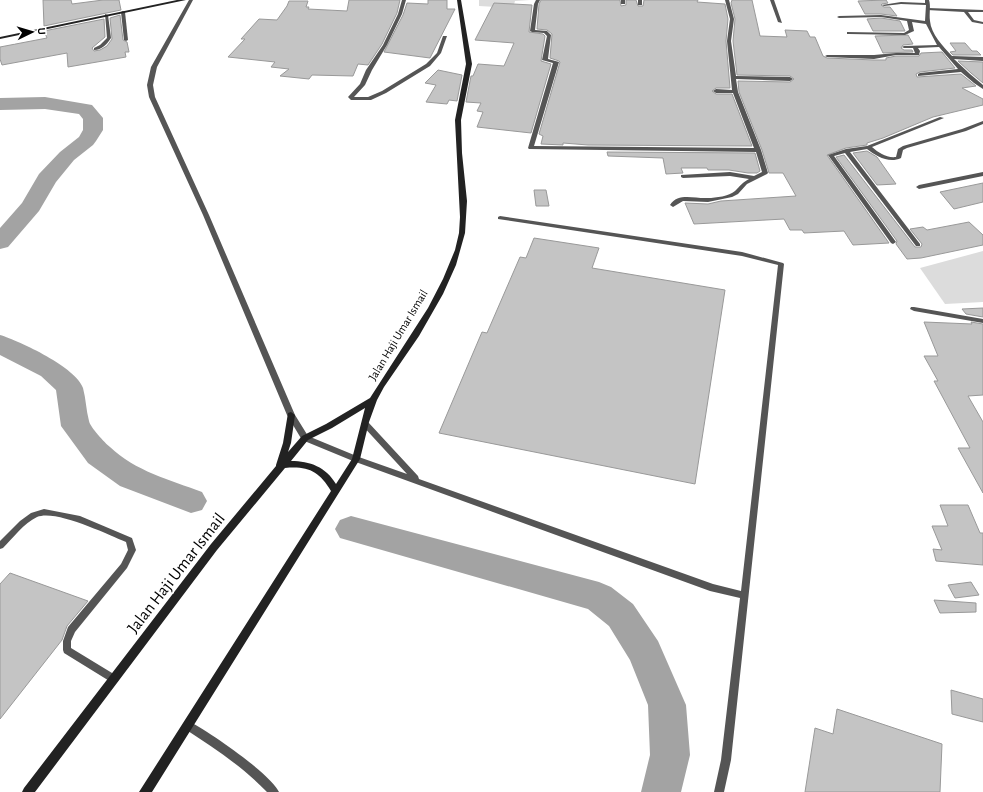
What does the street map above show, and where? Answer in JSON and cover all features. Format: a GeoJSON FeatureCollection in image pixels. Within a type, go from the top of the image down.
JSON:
{"type":"FeatureCollection","features":[{"type":"Feature","properties":{"kind":"main road"},"geometry":{"type":"LineString","coordinates":[[0,38],[123,12],[162,2],[184,0]]}},
{"type":"Feature","properties":{"kind":"main road","name":"Jalan Haji Umar Ismail"},"geometry":{"type":"LineString","coordinates":[[145,792],[356,459],[373,400],[421,326],[458,251],[464,224],[464,193],[458,145],[458,119],[461,98],[468,74],[467,48],[459,0]]}},
{"type":"Feature","properties":{"kind":"main road","name":"Jalan Haji Umar Ismail"},"geometry":{"type":"LineString","coordinates":[[28,792],[214,548],[305,438],[335,423],[373,400]]}},
{"type":"Feature","properties":{"kind":"main road"},"geometry":{"type":"LineString","coordinates":[[275,474],[287,443],[291,415]]}},
{"type":"Feature","properties":{"kind":"main road"},"geometry":{"type":"LineString","coordinates":[[283,465],[303,464],[321,471],[327,476],[333,495]]}},
{"type":"Feature","properties":{"kind":"street"},"geometry":{"type":"LineString","coordinates":[[192,0],[154,67],[150,85],[152,97],[206,215],[291,415],[305,438],[356,459]]}},
{"type":"Feature","properties":{"kind":"street"},"geometry":{"type":"LineString","coordinates":[[404,0],[400,14],[385,46],[368,70],[362,85],[352,95],[352,99],[369,98],[384,92],[428,65],[439,53],[445,37]]}},
{"type":"Feature","properties":{"kind":"street"},"geometry":{"type":"LineString","coordinates":[[538,0],[532,31],[545,32],[550,36],[545,60],[556,62],[531,148],[758,150]]}},
{"type":"Feature","properties":{"kind":"street"},"geometry":{"type":"LineString","coordinates":[[673,205],[675,202],[682,199],[708,200],[730,196],[736,193],[745,183],[763,175],[765,171],[735,92],[729,41],[732,19],[727,0]]}},
{"type":"Feature","properties":{"kind":"street"},"geometry":{"type":"LineString","coordinates":[[772,0],[780,22]]}},
{"type":"Feature","properties":{"kind":"street"},"geometry":{"type":"LineString","coordinates":[[884,5],[901,3],[928,4],[926,16],[930,32],[939,46],[952,57],[962,70],[983,86]]}},
{"type":"Feature","properties":{"kind":"street"},"geometry":{"type":"LineString","coordinates":[[839,17],[881,16],[928,23]]}},
{"type":"Feature","properties":{"kind":"street"},"geometry":{"type":"LineString","coordinates":[[849,33],[905,34],[912,31],[909,20]]}},
{"type":"Feature","properties":{"kind":"street"},"geometry":{"type":"LineString","coordinates":[[904,48],[939,46]]}},
{"type":"Feature","properties":{"kind":"street"},"geometry":{"type":"LineString","coordinates":[[827,56],[874,57],[896,54],[917,54],[918,51],[915,47]]}},
{"type":"Feature","properties":{"kind":"street"},"geometry":{"type":"LineString","coordinates":[[952,57],[983,59]]}},
{"type":"Feature","properties":{"kind":"street"},"geometry":{"type":"LineString","coordinates":[[920,75],[962,70]]}},
{"type":"Feature","properties":{"kind":"street"},"geometry":{"type":"LineString","coordinates":[[733,77],[790,79]]}},
{"type":"Feature","properties":{"kind":"street"},"geometry":{"type":"LineString","coordinates":[[716,91],[735,92]]}},
{"type":"Feature","properties":{"kind":"street"},"geometry":{"type":"LineString","coordinates":[[683,176],[730,174],[756,178]]}},
{"type":"Feature","properties":{"kind":"street"},"geometry":{"type":"LineString","coordinates":[[914,309],[983,321]]}},
{"type":"Feature","properties":{"kind":"lane"},"geometry":{"type":"LineString","coordinates":[[928,4],[966,11],[983,11]]}},
{"type":"Feature","properties":{"kind":"lane"},"geometry":{"type":"LineString","coordinates":[[966,11],[973,21],[983,23]]}},
{"type":"Feature","properties":{"kind":"lane"},"geometry":{"type":"LineString","coordinates":[[123,12],[126,40]]}},
{"type":"Feature","properties":{"kind":"lane"},"geometry":{"type":"LineString","coordinates":[[96,49],[102,46],[109,38],[106,15]]}},
{"type":"Feature","properties":{"kind":"lane"},"geometry":{"type":"LineString","coordinates":[[893,242],[831,156],[832,154],[868,147],[942,118]]}},
{"type":"Feature","properties":{"kind":"lane"},"geometry":{"type":"LineString","coordinates":[[868,147],[881,156],[895,159],[898,158],[901,149],[905,146],[964,130],[983,122]]}},
{"type":"Feature","properties":{"kind":"lane"},"geometry":{"type":"LineString","coordinates":[[846,151],[918,245]]}},
{"type":"Feature","properties":{"kind":"lane"},"geometry":{"type":"LineString","coordinates":[[920,187],[983,174]]}},
{"type":"Feature","properties":{"kind":"lane"},"geometry":{"type":"LineString","coordinates":[[500,218],[742,254],[781,264],[726,760],[719,792]]}},
{"type":"Feature","properties":{"kind":"lane"},"geometry":{"type":"LineString","coordinates":[[365,424],[417,480]]}},
{"type":"Feature","properties":{"kind":"lane"},"geometry":{"type":"LineString","coordinates":[[356,459],[713,588],[745,596]]}},
{"type":"Feature","properties":{"kind":"lane"},"geometry":{"type":"LineString","coordinates":[[0,546],[23,523],[44,512],[77,518],[129,540],[132,550],[124,566],[71,630],[67,641],[67,650],[114,679]]}},
{"type":"Feature","properties":{"kind":"lane"},"geometry":{"type":"LineString","coordinates":[[188,726],[223,748],[259,777],[274,792]]}},
{"type":"Feature","properties":{"kind":"shaded area"},"geometry":{"type":"Polygon","coordinates":[[[479,0],[530,0],[515,1],[513,8],[479,6],[479,0]]]}},
{"type":"Feature","properties":{"kind":"shaded area"},"geometry":{"type":"Polygon","coordinates":[[[983,251],[983,302],[945,304],[920,268],[983,251]]]}},
{"type":"Feature","properties":{"kind":"building"},"geometry":{"type":"Polygon","coordinates":[[[43,0],[71,0],[72,4],[103,0],[119,0],[121,10],[44,26],[43,0]]]}},
{"type":"Feature","properties":{"kind":"building"},"geometry":{"type":"Polygon","coordinates":[[[349,0],[400,0],[397,13],[382,44],[368,65],[358,64],[353,76],[312,75],[309,79],[280,76],[289,69],[271,67],[275,62],[228,57],[245,39],[241,39],[259,19],[277,20],[289,1],[308,1],[306,7],[309,7],[308,9],[347,11],[349,0]]]}},
{"type":"Feature","properties":{"kind":"building"},"geometry":{"type":"Polygon","coordinates":[[[428,0],[447,0],[447,9],[455,9],[430,58],[384,52],[403,15],[407,3],[428,4],[428,0]]]}},
{"type":"Feature","properties":{"kind":"building"},"geometry":{"type":"Polygon","coordinates":[[[541,0],[620,0],[621,6],[626,5],[626,0],[636,0],[638,6],[643,6],[644,0],[698,0],[697,2],[725,4],[728,19],[726,41],[730,88],[716,88],[712,91],[716,94],[732,94],[752,146],[588,145],[563,143],[563,145],[541,144],[543,136],[539,134],[560,62],[550,58],[552,34],[547,30],[537,29],[539,4],[541,0]]]}},
{"type":"Feature","properties":{"kind":"building"},"geometry":{"type":"Polygon","coordinates":[[[732,0],[752,0],[760,36],[787,37],[785,30],[807,31],[810,37],[815,37],[823,56],[827,58],[886,60],[886,58],[896,56],[919,56],[921,53],[942,52],[955,68],[920,72],[916,74],[917,77],[961,74],[976,86],[962,88],[983,99],[983,105],[933,117],[883,138],[867,143],[867,145],[846,148],[827,155],[889,243],[853,245],[844,231],[804,233],[802,230],[790,230],[784,219],[694,224],[685,203],[708,204],[721,201],[796,196],[783,173],[769,173],[762,150],[739,92],[738,81],[790,82],[794,79],[790,76],[737,75],[733,41],[735,19],[731,3],[732,0]]]}},
{"type":"Feature","properties":{"kind":"building"},"geometry":{"type":"Polygon","coordinates":[[[886,0],[888,3],[881,5],[884,7],[890,7],[897,16],[865,14],[858,1],[886,0]]]}},
{"type":"Feature","properties":{"kind":"building"},"geometry":{"type":"Polygon","coordinates":[[[494,3],[532,5],[529,32],[543,34],[545,36],[541,61],[551,64],[531,133],[477,127],[483,112],[477,111],[481,103],[466,102],[471,76],[473,76],[478,64],[504,66],[514,43],[475,40],[494,3]]]}},
{"type":"Feature","properties":{"kind":"building"},"geometry":{"type":"Polygon","coordinates":[[[120,15],[123,40],[127,42],[129,52],[125,52],[126,57],[68,67],[67,53],[2,65],[0,59],[0,47],[47,38],[44,31],[104,19],[105,37],[92,48],[94,51],[100,50],[107,46],[112,39],[110,18],[120,15]]]}},
{"type":"Feature","properties":{"kind":"building"},"geometry":{"type":"Polygon","coordinates":[[[881,18],[900,21],[905,31],[873,31],[867,19],[881,18]]]}},
{"type":"Feature","properties":{"kind":"building"},"geometry":{"type":"Polygon","coordinates":[[[908,35],[913,44],[903,45],[901,48],[904,50],[912,50],[913,52],[883,53],[875,36],[908,35]]]}},
{"type":"Feature","properties":{"kind":"building"},"geometry":{"type":"Polygon","coordinates":[[[950,43],[965,43],[972,51],[977,51],[981,55],[953,55],[950,52],[956,51],[950,43]]]}},
{"type":"Feature","properties":{"kind":"building"},"geometry":{"type":"Polygon","coordinates":[[[958,61],[983,62],[983,83],[971,73],[958,61]]]}},
{"type":"Feature","properties":{"kind":"building"},"geometry":{"type":"Polygon","coordinates":[[[438,70],[462,75],[457,101],[449,100],[447,104],[426,102],[436,85],[425,83],[438,70]]]}},
{"type":"Feature","properties":{"kind":"building"},"geometry":{"type":"Polygon","coordinates":[[[867,151],[877,157],[896,184],[877,185],[853,153],[867,151]]]}},
{"type":"Feature","properties":{"kind":"building"},"geometry":{"type":"Polygon","coordinates":[[[607,152],[755,153],[760,171],[757,173],[748,173],[729,170],[708,170],[707,168],[681,168],[683,173],[666,174],[663,158],[608,156],[607,152]]]}},
{"type":"Feature","properties":{"kind":"building"},"geometry":{"type":"Polygon","coordinates":[[[844,155],[915,247],[921,247],[922,244],[910,229],[923,227],[927,230],[969,222],[983,235],[983,245],[921,258],[907,259],[896,244],[897,241],[836,157],[844,155]]]}},
{"type":"Feature","properties":{"kind":"building"},"geometry":{"type":"Polygon","coordinates":[[[983,183],[983,202],[954,209],[940,192],[983,183]]]}},
{"type":"Feature","properties":{"kind":"building"},"geometry":{"type":"Polygon","coordinates":[[[534,190],[546,190],[549,206],[536,206],[534,190]]]}},
{"type":"Feature","properties":{"kind":"building"},"geometry":{"type":"Polygon","coordinates":[[[534,238],[599,248],[592,268],[725,290],[695,484],[439,433],[482,332],[487,333],[520,257],[526,258],[534,238]]]}},
{"type":"Feature","properties":{"kind":"building"},"geometry":{"type":"Polygon","coordinates":[[[983,308],[983,317],[966,314],[962,309],[983,308]]]}},
{"type":"Feature","properties":{"kind":"building"},"geometry":{"type":"Polygon","coordinates":[[[924,322],[972,324],[971,322],[983,324],[983,395],[968,396],[983,422],[983,493],[958,448],[970,448],[934,381],[938,381],[924,356],[938,356],[924,322]]]}},
{"type":"Feature","properties":{"kind":"building"},"geometry":{"type":"Polygon","coordinates":[[[940,505],[968,505],[980,533],[983,533],[983,565],[936,561],[933,549],[942,550],[932,526],[948,526],[940,505]]]}},
{"type":"Feature","properties":{"kind":"building"},"geometry":{"type":"Polygon","coordinates":[[[10,573],[88,601],[67,626],[62,640],[0,719],[0,584],[10,573]]]}},
{"type":"Feature","properties":{"kind":"building"},"geometry":{"type":"Polygon","coordinates":[[[971,582],[979,595],[955,598],[948,585],[971,582]]]}},
{"type":"Feature","properties":{"kind":"building"},"geometry":{"type":"Polygon","coordinates":[[[934,600],[976,603],[976,612],[940,613],[934,600]]]}},
{"type":"Feature","properties":{"kind":"building"},"geometry":{"type":"Polygon","coordinates":[[[951,690],[983,699],[983,722],[952,714],[951,690]]]}},
{"type":"Feature","properties":{"kind":"building"},"geometry":{"type":"Polygon","coordinates":[[[837,709],[942,744],[940,792],[805,792],[815,728],[833,734],[837,709]]]}},
{"type":"Feature","properties":{"kind":"waterway"},"geometry":{"type":"LineString","coordinates":[[0,104],[45,103],[85,109],[93,118],[93,130],[86,141],[67,156],[47,179],[31,206],[0,242]]}},
{"type":"Feature","properties":{"kind":"waterway"},"geometry":{"type":"LineString","coordinates":[[0,344],[51,370],[69,387],[75,426],[99,455],[131,478],[191,501]]}},
{"type":"Feature","properties":{"kind":"waterway"},"geometry":{"type":"LineString","coordinates":[[351,529],[599,597],[621,615],[645,652],[667,705],[670,755],[661,792]]}}]}
